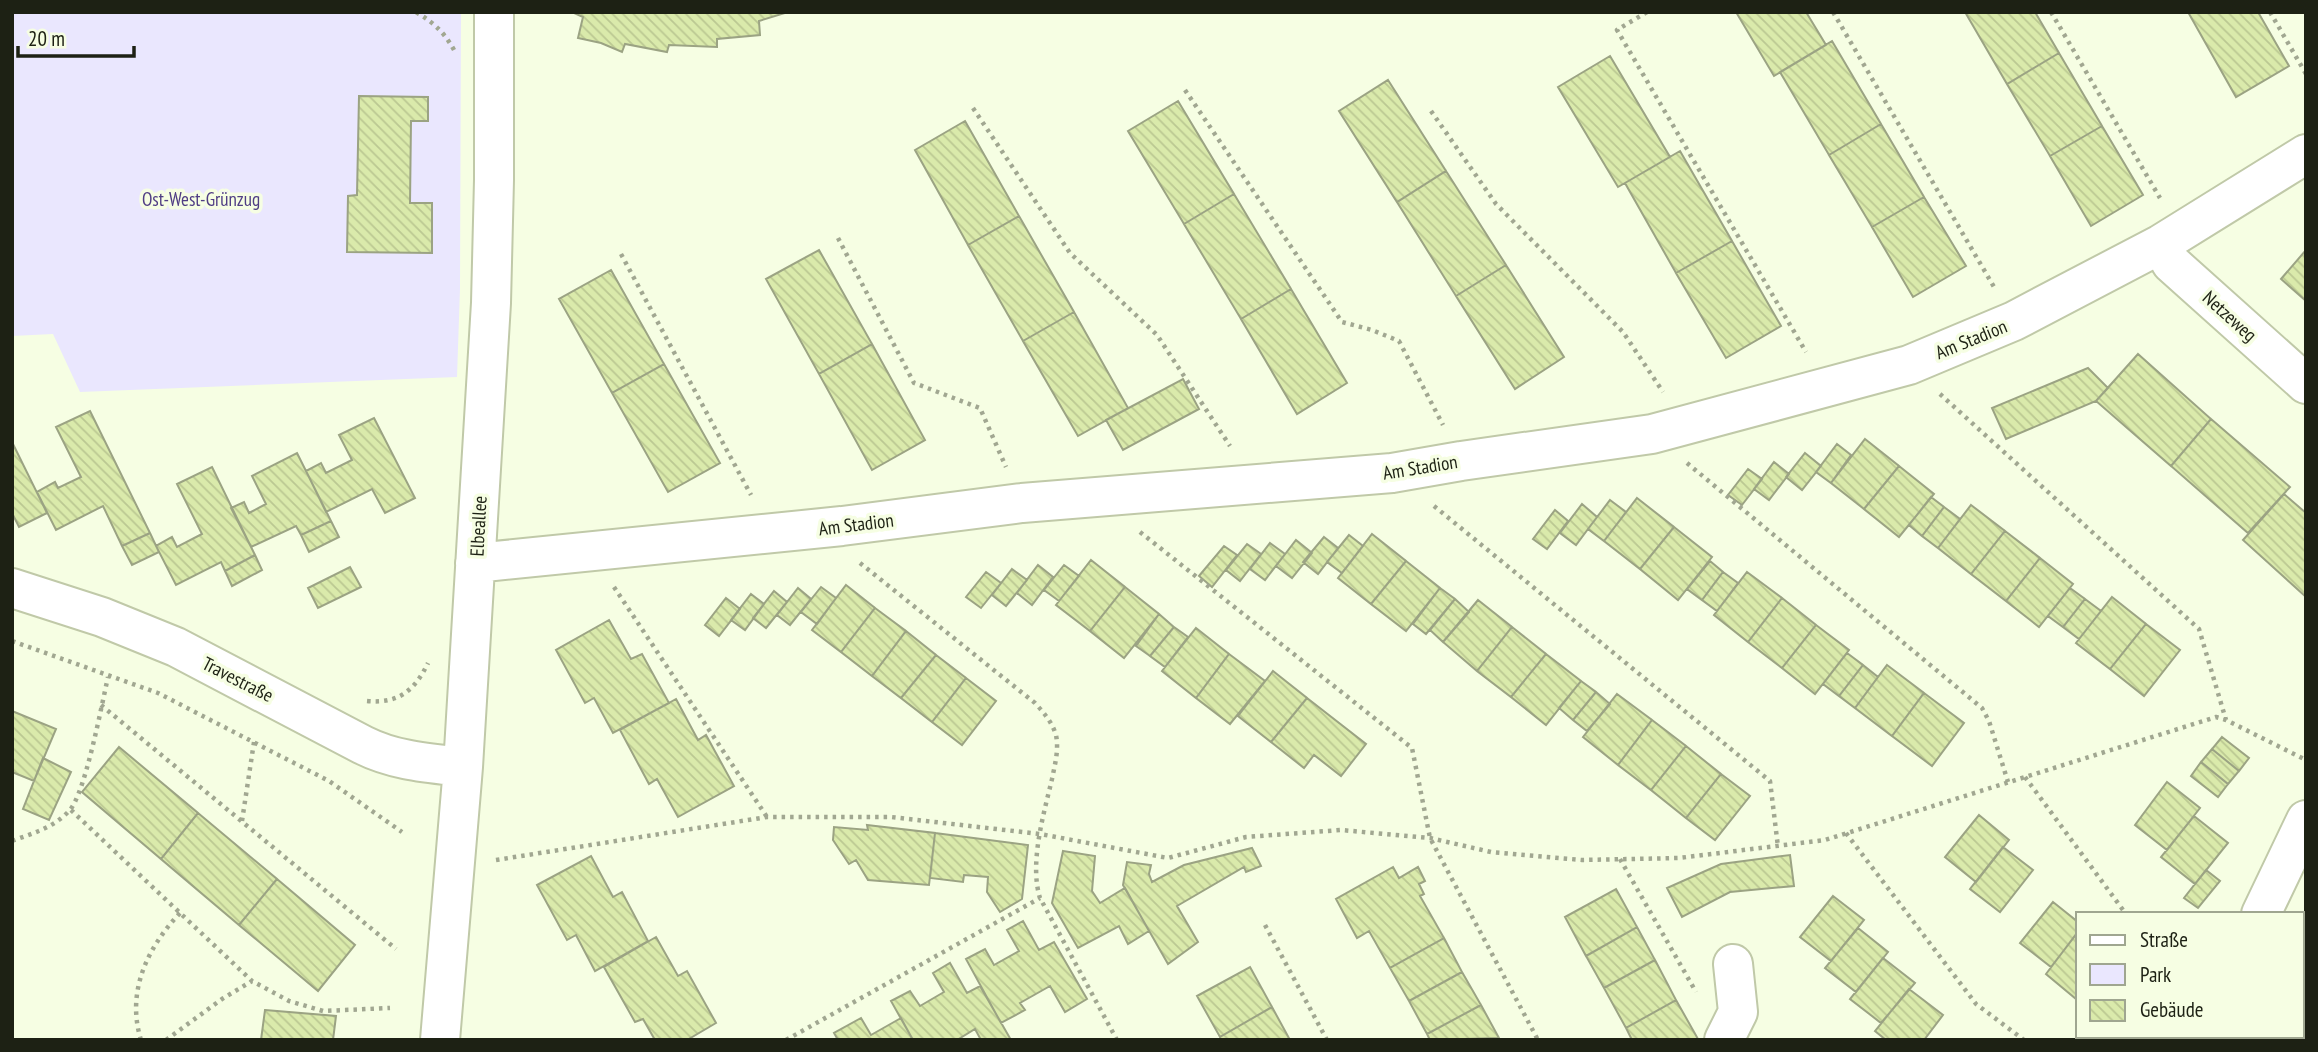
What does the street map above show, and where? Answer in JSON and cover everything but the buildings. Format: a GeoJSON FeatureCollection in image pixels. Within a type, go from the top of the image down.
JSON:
{"type":"FeatureCollection","features":[{"type":"Feature","properties":{"kind":"street","name":"Elbeallee"},"geometry":{"type":"LineString","coordinates":[[440,1040],[463,767],[493,237],[494,12]]}},
{"type":"Feature","properties":{"kind":"street","name":"Am Stadion"},"geometry":{"type":"LineString","coordinates":[[475,563],[842,526],[1021,503],[1392,472],[1668,429],[1909,365],[2014,321],[2170,238],[2306,155]]}},
{"type":"Feature","properties":{"kind":"street","name":"Netzeweg"},"geometry":{"type":"LineString","coordinates":[[2170,238],[2171,263],[2306,384]]}},
{"type":"Feature","properties":{"kind":"street","name":"Travestraße"},"geometry":{"type":"LineString","coordinates":[[12,588],[102,617],[176,647],[377,751],[413,762],[463,767]]}},
{"type":"Feature","properties":{"kind":"street"},"geometry":{"type":"LineString","coordinates":[[2263,912],[2306,821]]}},
{"type":"Feature","properties":{"kind":"street"},"geometry":{"type":"LineString","coordinates":[[1724,1040],[1738,1012],[1732,964]]}},
{"type":"Feature","properties":{"kind":"path"},"geometry":{"type":"LineString","coordinates":[[416,12],[445,34],[460,62]]}},
{"type":"Feature","properties":{"kind":"path"},"geometry":{"type":"LineString","coordinates":[[1647,12],[1617,30],[1825,386]]}},
{"type":"Feature","properties":{"kind":"path"},"geometry":{"type":"LineString","coordinates":[[1833,12],[2014,321]]}},
{"type":"Feature","properties":{"kind":"path"},"geometry":{"type":"LineString","coordinates":[[2051,12],[2170,238]]}},
{"type":"Feature","properties":{"kind":"path"},"geometry":{"type":"LineString","coordinates":[[2270,12],[2306,74]]}},
{"type":"Feature","properties":{"kind":"path"},"geometry":{"type":"LineString","coordinates":[[1185,90],[1342,322],[1399,341],[1461,461]]}},
{"type":"Feature","properties":{"kind":"path"},"geometry":{"type":"LineString","coordinates":[[973,108],[1070,253],[1157,335],[1255,485]]}},
{"type":"Feature","properties":{"kind":"path"},"geometry":{"type":"LineString","coordinates":[[1431,111],[1496,204],[1623,332],[1668,429],[1982,708],[1989,721],[2008,782]]}},
{"type":"Feature","properties":{"kind":"path"},"geometry":{"type":"LineString","coordinates":[[838,238],[914,383],[980,408],[1021,503]]}},
{"type":"Feature","properties":{"kind":"path"},"geometry":{"type":"LineString","coordinates":[[621,254],[772,533]]}},
{"type":"Feature","properties":{"kind":"path"},"geometry":{"type":"LineString","coordinates":[[1909,365],[2199,629],[2226,720]]}},
{"type":"Feature","properties":{"kind":"path"},"geometry":{"type":"LineString","coordinates":[[1392,472],[1770,781],[1778,847]]}},
{"type":"Feature","properties":{"kind":"path"},"geometry":{"type":"LineString","coordinates":[[1096,497],[1412,748],[1430,838],[1538,1040]]}},
{"type":"Feature","properties":{"kind":"path"},"geometry":{"type":"LineString","coordinates":[[842,526],[861,566],[1035,703],[1050,721],[1056,736],[1057,753],[1040,834],[1036,885],[1040,898],[1117,1040]]}},
{"type":"Feature","properties":{"kind":"path"},"geometry":{"type":"LineString","coordinates":[[601,550],[613,586],[768,817]]}},
{"type":"Feature","properties":{"kind":"path"},"geometry":{"type":"LineString","coordinates":[[12,640],[158,693],[329,781],[402,832]]}},
{"type":"Feature","properties":{"kind":"path"},"geometry":{"type":"LineString","coordinates":[[12,841],[48,828],[71,810],[85,773],[108,677]]}},
{"type":"Feature","properties":{"kind":"path"},"geometry":{"type":"LineString","coordinates":[[101,705],[396,949]]}},
{"type":"Feature","properties":{"kind":"path"},"geometry":{"type":"LineString","coordinates":[[496,860],[768,817],[891,817],[1040,834],[1168,858],[1246,837],[1341,830],[1430,838],[1491,852],[1582,860],[1679,858],[1825,839],[2216,717],[2306,760]]}},
{"type":"Feature","properties":{"kind":"path"},"geometry":{"type":"LineString","coordinates":[[242,822],[254,743]]}},
{"type":"Feature","properties":{"kind":"path"},"geometry":{"type":"LineString","coordinates":[[2025,777],[2125,912]]}},
{"type":"Feature","properties":{"kind":"path"},"geometry":{"type":"LineString","coordinates":[[71,810],[252,981],[289,1001],[323,1011],[390,1008]]}},
{"type":"Feature","properties":{"kind":"path"},"geometry":{"type":"LineString","coordinates":[[1846,833],[1976,1004],[2024,1040]]}},
{"type":"Feature","properties":{"kind":"path"},"geometry":{"type":"LineString","coordinates":[[1620,859],[1702,1004]]}},
{"type":"Feature","properties":{"kind":"path"},"geometry":{"type":"LineString","coordinates":[[786,1040],[1040,898]]}},
{"type":"Feature","properties":{"kind":"path"},"geometry":{"type":"LineString","coordinates":[[141,1040],[135,1022],[136,991],[148,955],[180,913]]}},
{"type":"Feature","properties":{"kind":"path"},"geometry":{"type":"LineString","coordinates":[[1265,925],[1327,1040]]}},
{"type":"Feature","properties":{"kind":"path"},"geometry":{"type":"LineString","coordinates":[[166,1040],[222,999],[252,981]]}},
{"type":"Feature","properties":{"kind":"green space","name":"Ost-West-Grünzug"},"geometry":{"type":"Polygon","coordinates":[[[12,12],[461,12],[457,377],[80,392],[53,334],[12,336],[12,12]]]}}]}
